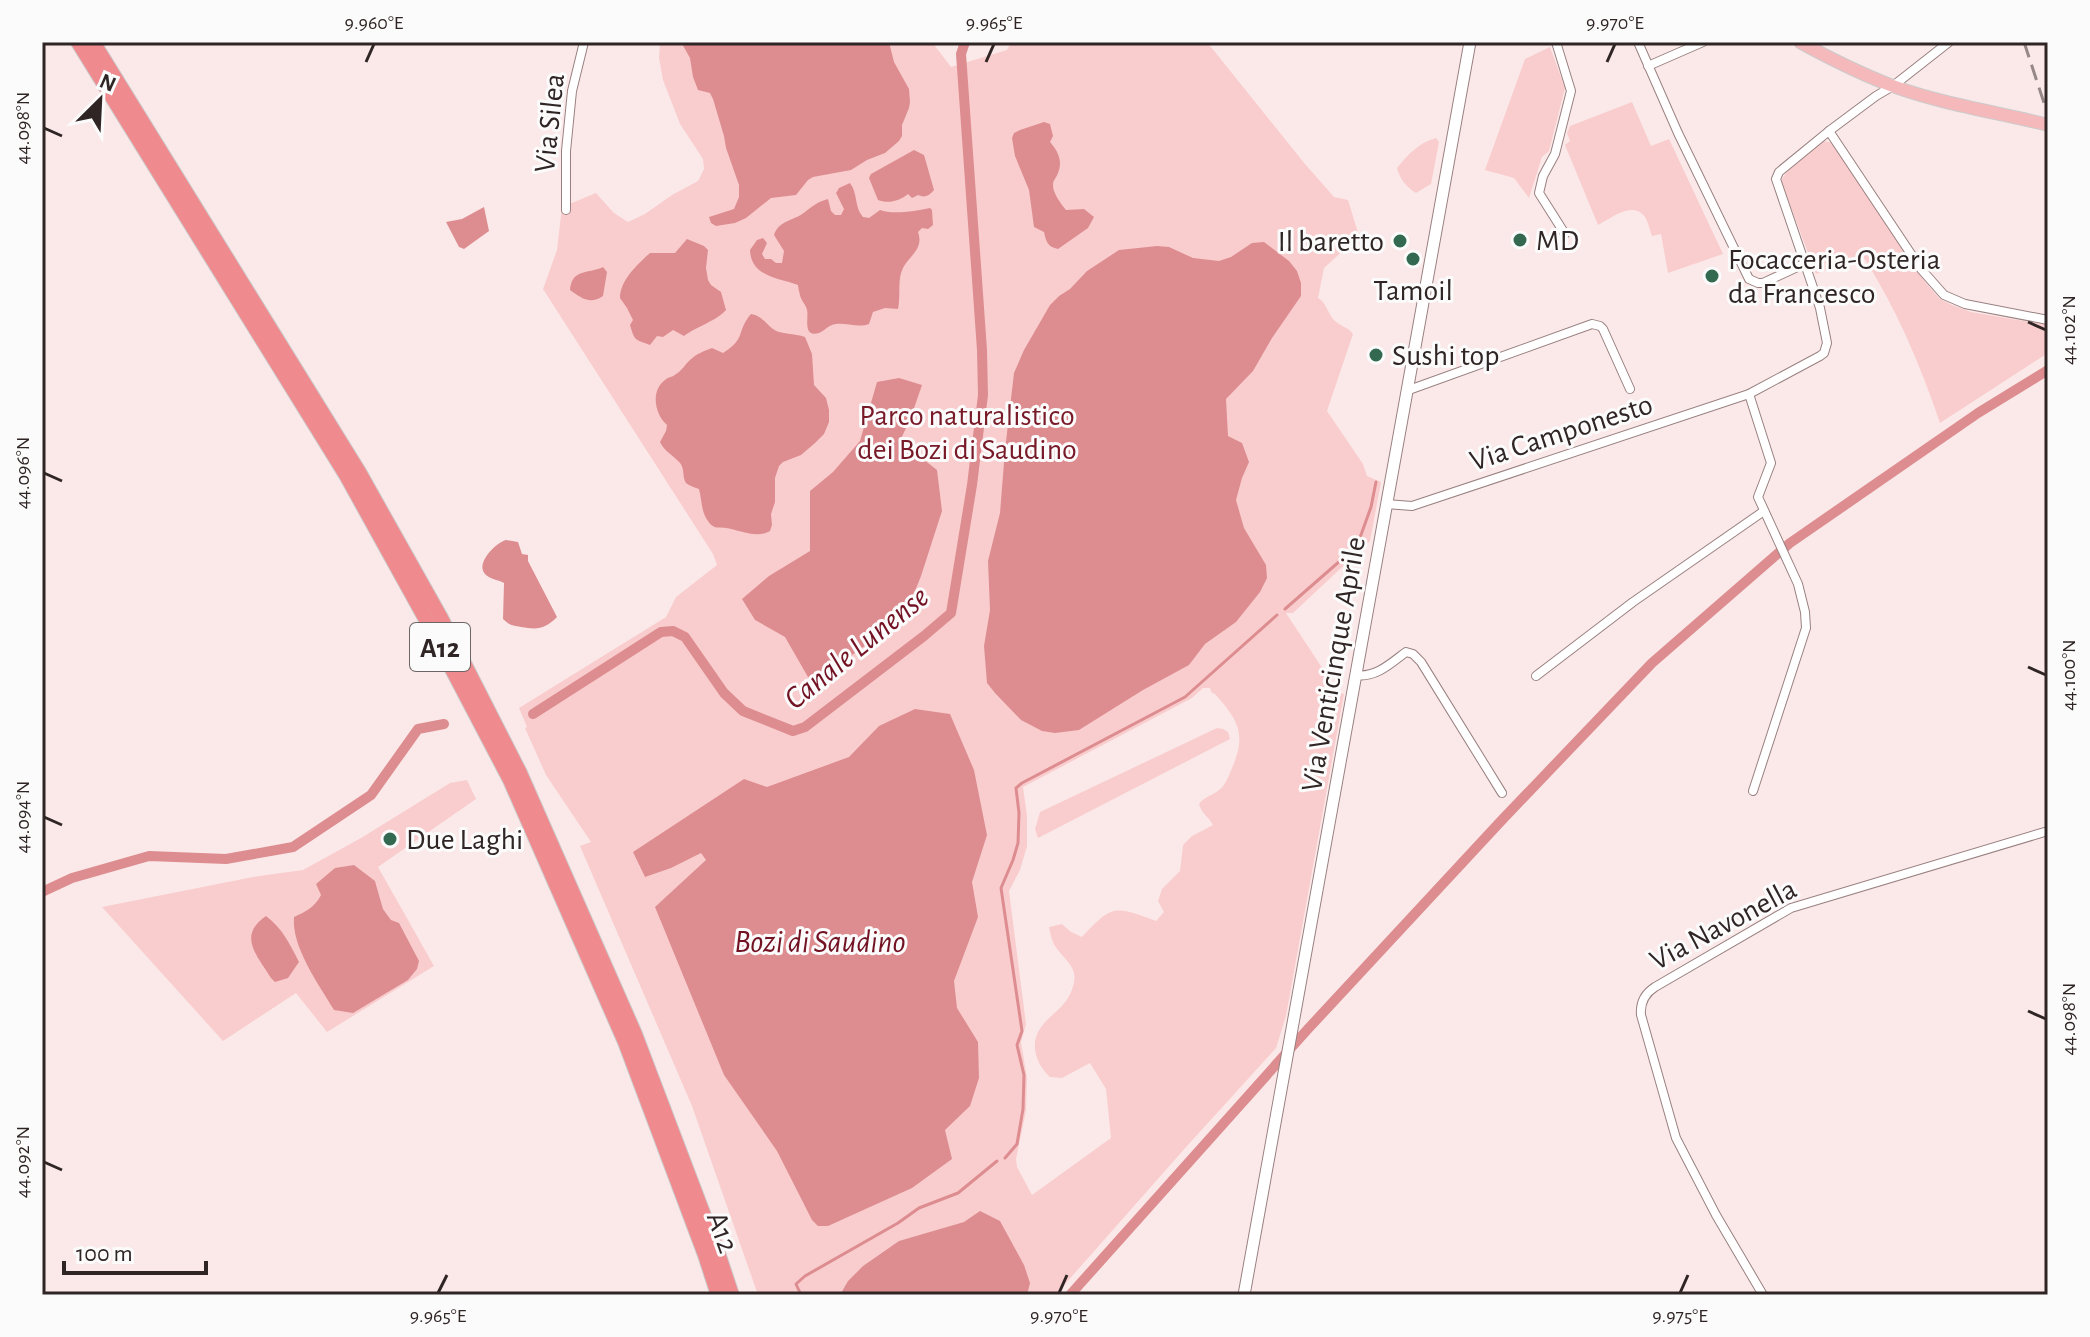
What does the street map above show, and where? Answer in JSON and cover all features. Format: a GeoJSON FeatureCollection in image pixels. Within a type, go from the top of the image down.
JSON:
{"type":"FeatureCollection","features":[{"type":"Feature","properties":{"kind":"highway","name":"A12"},"geometry":{"type":"LineString","coordinates":[[78,42],[346,475],[510,780],[625,1042],[718,1295]]}},
{"type":"Feature","properties":{"kind":"highway","name":"A12"},"geometry":{"type":"LineString","coordinates":[[93,42],[359,472],[441,618],[520,773],[635,1034],[732,1295]]}},
{"type":"Feature","properties":{"kind":"main road","name":"Via Venticinque Aprile"},"geometry":{"type":"LineString","coordinates":[[1244,1295],[1470,42]]}},
{"type":"Feature","properties":{"kind":"main road"},"geometry":{"type":"LineString","coordinates":[[1800,42],[1893,86],[2048,125]]}},
{"type":"Feature","properties":{"kind":"street","name":"Via Silea"},"geometry":{"type":"LineString","coordinates":[[566,210],[566,151],[572,91],[584,42]]}},
{"type":"Feature","properties":{"kind":"street"},"geometry":{"type":"LineString","coordinates":[[1556,42],[1571,91],[1555,154],[1543,176],[1539,193],[1565,234]]}},
{"type":"Feature","properties":{"kind":"street"},"geometry":{"type":"LineString","coordinates":[[1638,42],[1749,279],[1763,283],[1806,263]]}},
{"type":"Feature","properties":{"kind":"street"},"geometry":{"type":"LineString","coordinates":[[1648,66],[1703,42]]}},
{"type":"Feature","properties":{"kind":"street","name":"Via Camponesto"},"geometry":{"type":"LineString","coordinates":[[1386,504],[1412,506],[1749,394],[1820,356],[1827,347],[1820,308],[1776,179],[1779,172],[1829,131],[1893,86],[1939,46],[1949,42]]}},
{"type":"Feature","properties":{"kind":"street"},"geometry":{"type":"LineString","coordinates":[[1829,131],[1921,269],[1944,295],[1965,304],[2048,320]]}},
{"type":"Feature","properties":{"kind":"street"},"geometry":{"type":"LineString","coordinates":[[1406,391],[1592,324],[1603,329],[1630,389]]}},
{"type":"Feature","properties":{"kind":"street"},"geometry":{"type":"LineString","coordinates":[[1749,394],[1771,463],[1758,497],[1798,584],[1806,628],[1753,791]]}},
{"type":"Feature","properties":{"kind":"street"},"geometry":{"type":"LineString","coordinates":[[1536,676],[1633,602],[1764,511]]}},
{"type":"Feature","properties":{"kind":"street"},"geometry":{"type":"LineString","coordinates":[[1356,675],[1379,672],[1406,652],[1413,654],[1421,662],[1502,793]]}},
{"type":"Feature","properties":{"kind":"street","name":"Via Navonella"},"geometry":{"type":"LineString","coordinates":[[1763,1295],[1676,1138],[1641,1015],[1641,1005],[1646,995],[1791,908],[2048,831]]}},
{"type":"Feature","properties":{"kind":"green space","name":"Parco naturalistico dei Bozi di Saudino"},"geometry":{"type":"Polygon","coordinates":[[[660,42],[932,42],[951,67],[1007,50],[1011,42],[1207,42],[1334,197],[1348,200],[1359,236],[1324,268],[1318,298],[1335,321],[1353,334],[1327,411],[1363,464],[1367,476],[1381,482],[1370,541],[1293,613],[1286,613],[1338,692],[1344,694],[1286,1016],[1276,1048],[1058,1295],[758,1295],[692,1106],[580,846],[591,842],[546,775],[525,728],[519,708],[666,617],[676,597],[717,565],[713,554],[543,289],[557,250],[562,207],[596,193],[614,213],[628,222],[698,181],[704,169],[703,159],[680,124],[663,80],[660,42]],[[1203,688],[1192,698],[1023,787],[1027,846],[1020,870],[1009,891],[1026,1024],[1021,1042],[1027,1078],[1026,1111],[1016,1159],[1032,1195],[1111,1138],[1106,1089],[1090,1063],[1062,1078],[1050,1077],[1036,1056],[1038,1032],[1068,999],[1074,982],[1072,968],[1054,945],[1049,927],[1062,924],[1082,937],[1108,913],[1122,911],[1156,921],[1164,912],[1158,901],[1162,889],[1180,871],[1183,845],[1192,836],[1213,825],[1199,804],[1224,785],[1237,756],[1238,728],[1210,688],[1203,688]]]}},
{"type":"Feature","properties":{"kind":"green space"},"geometry":{"type":"Polygon","coordinates":[[[1550,47],[1565,88],[1549,151],[1542,157],[1529,198],[1514,178],[1485,170],[1525,59],[1550,47]]]}},
{"type":"Feature","properties":{"kind":"green space"},"geometry":{"type":"Polygon","coordinates":[[[1632,102],[1651,146],[1669,139],[1723,254],[1668,273],[1661,234],[1652,236],[1640,212],[1628,210],[1598,225],[1565,145],[1570,141],[1567,133],[1570,126],[1632,102]]]}},
{"type":"Feature","properties":{"kind":"green space"},"geometry":{"type":"Polygon","coordinates":[[[1436,138],[1439,142],[1431,184],[1416,193],[1404,182],[1397,168],[1414,150],[1436,138]]]}},
{"type":"Feature","properties":{"kind":"green space"},"geometry":{"type":"Polygon","coordinates":[[[1823,141],[1833,143],[1926,283],[1940,299],[1971,312],[2048,325],[2048,353],[1940,423],[1906,336],[1862,255],[1816,274],[1781,181],[1787,171],[1823,141]]]}},
{"type":"Feature","properties":{"kind":"green space"},"geometry":{"type":"Polygon","coordinates":[[[1217,728],[1228,732],[1230,739],[1038,838],[1035,829],[1040,812],[1217,728]]]}},
{"type":"Feature","properties":{"kind":"green space"},"geometry":{"type":"Polygon","coordinates":[[[467,780],[476,799],[378,867],[434,966],[327,1032],[296,993],[223,1041],[102,907],[303,870],[450,783],[467,780]],[[375,881],[321,895],[310,909],[294,917],[294,928],[302,952],[334,1010],[391,920],[383,909],[375,881]]]}},
{"type":"Feature","properties":{"kind":"water"},"geometry":{"type":"Polygon","coordinates":[[[681,42],[889,42],[894,62],[909,89],[910,102],[902,125],[902,136],[885,153],[851,170],[813,177],[796,195],[771,198],[746,218],[716,226],[709,217],[734,209],[739,197],[739,185],[713,99],[710,93],[698,90],[690,58],[681,42]]]}},
{"type":"Feature","properties":{"kind":"water"},"geometry":{"type":"Polygon","coordinates":[[[1044,122],[1050,124],[1053,136],[1050,142],[1060,160],[1053,184],[1056,195],[1066,210],[1084,209],[1094,217],[1088,228],[1058,249],[1048,244],[1044,232],[1034,227],[1029,190],[1015,156],[1012,138],[1020,130],[1044,122]]]}},
{"type":"Feature","properties":{"kind":"water"},"geometry":{"type":"Polygon","coordinates":[[[914,150],[924,155],[934,190],[925,196],[912,198],[908,194],[894,201],[878,200],[869,178],[871,174],[914,150]]]}},
{"type":"Feature","properties":{"kind":"water"},"geometry":{"type":"Polygon","coordinates":[[[850,183],[863,217],[869,218],[880,210],[897,212],[930,208],[933,225],[918,232],[918,247],[903,268],[898,309],[885,308],[873,312],[869,324],[836,324],[814,334],[808,330],[807,310],[798,285],[761,271],[755,266],[750,250],[757,240],[763,238],[767,243],[762,254],[765,259],[782,263],[784,251],[774,235],[779,226],[828,199],[831,211],[841,215],[844,209],[836,193],[850,183]]]}},
{"type":"Feature","properties":{"kind":"water"},"geometry":{"type":"Polygon","coordinates":[[[484,207],[489,231],[464,249],[459,247],[446,222],[462,219],[484,207]]]}},
{"type":"Feature","properties":{"kind":"water"},"geometry":{"type":"Polygon","coordinates":[[[687,239],[708,250],[708,280],[721,292],[726,310],[684,336],[673,330],[663,337],[657,336],[650,345],[638,341],[630,325],[633,320],[620,298],[623,285],[650,253],[675,253],[687,239]]]}},
{"type":"Feature","properties":{"kind":"water"},"geometry":{"type":"Polygon","coordinates":[[[1264,242],[1297,271],[1301,296],[1253,371],[1226,399],[1228,436],[1242,443],[1249,462],[1236,500],[1244,528],[1266,565],[1267,578],[1236,622],[1205,644],[1189,665],[1079,730],[1042,731],[1021,720],[987,683],[984,646],[990,610],[988,561],[1000,513],[1014,373],[1024,350],[1050,305],[1087,271],[1119,250],[1169,247],[1193,258],[1219,261],[1252,243],[1264,242]]]}},
{"type":"Feature","properties":{"kind":"water"},"geometry":{"type":"Polygon","coordinates":[[[603,267],[607,272],[603,296],[590,300],[570,290],[571,283],[578,275],[603,267]]]}},
{"type":"Feature","properties":{"kind":"water"},"geometry":{"type":"Polygon","coordinates":[[[751,314],[776,331],[805,337],[812,354],[814,385],[826,398],[829,410],[829,422],[824,434],[801,455],[779,466],[770,531],[756,534],[710,524],[704,514],[699,489],[686,483],[682,465],[660,442],[667,425],[656,403],[660,385],[695,356],[712,348],[723,353],[730,348],[751,314]]]}},
{"type":"Feature","properties":{"kind":"water"},"geometry":{"type":"Polygon","coordinates":[[[899,378],[922,385],[900,441],[937,470],[942,511],[909,606],[866,645],[812,684],[785,637],[755,620],[742,599],[769,576],[810,551],[810,491],[833,472],[860,441],[877,382],[899,378]]]}},
{"type":"Feature","properties":{"kind":"water"},"geometry":{"type":"Polygon","coordinates":[[[506,540],[518,542],[522,554],[528,555],[528,561],[557,617],[545,626],[521,627],[503,619],[504,583],[486,575],[483,566],[492,550],[506,540]]]}},
{"type":"Feature","properties":{"kind":"water","name":"Bozi di Saudino"},"geometry":{"type":"Polygon","coordinates":[[[915,709],[950,714],[974,770],[987,835],[972,882],[978,917],[954,981],[957,1008],[978,1042],[979,1078],[970,1106],[945,1130],[952,1159],[912,1188],[828,1226],[818,1226],[777,1151],[724,1075],[655,907],[706,860],[701,853],[645,877],[633,852],[744,779],[767,787],[849,757],[879,726],[915,709]]]}},
{"type":"Feature","properties":{"kind":"water","name":"Due Laghi"},"geometry":{"type":"Polygon","coordinates":[[[354,865],[375,881],[383,909],[391,920],[399,923],[419,961],[408,980],[353,1013],[334,1010],[321,989],[301,953],[294,917],[319,899],[321,895],[316,884],[335,868],[354,865]]]}},
{"type":"Feature","properties":{"kind":"water"},"geometry":{"type":"Polygon","coordinates":[[[266,916],[281,931],[299,962],[288,978],[275,982],[252,946],[253,931],[266,916]]]}},
{"type":"Feature","properties":{"kind":"water"},"geometry":{"type":"Polygon","coordinates":[[[980,1211],[1000,1221],[1024,1265],[1030,1283],[1027,1295],[840,1295],[848,1281],[863,1266],[899,1241],[964,1222],[980,1211]]]}},
{"type":"Feature","properties":{"kind":"waterway","name":"Canale Lunense"},"geometry":{"type":"LineString","coordinates":[[533,714],[661,632],[673,631],[685,637],[724,693],[743,711],[793,731],[805,727],[951,613],[983,395],[961,54],[965,42]]}},
{"type":"Feature","properties":{"kind":"waterway"},"geometry":{"type":"LineString","coordinates":[[1070,1295],[1307,1030],[1652,663],[1790,543],[1978,413],[2048,370]]}},
{"type":"Feature","properties":{"kind":"waterway"},"geometry":{"type":"LineString","coordinates":[[1285,609],[1357,546],[1376,482]]}},
{"type":"Feature","properties":{"kind":"waterway"},"geometry":{"type":"LineString","coordinates":[[1005,1158],[1017,1144],[1023,1109],[1024,1075],[1017,1045],[1022,1031],[1001,888],[1018,843],[1016,788],[1185,697],[1277,615]]}},
{"type":"Feature","properties":{"kind":"waterway","name":"Canale Lunense"},"geometry":{"type":"LineString","coordinates":[[42,892],[72,878],[149,856],[226,859],[293,847],[371,795],[418,729],[444,724]]}},
{"type":"Feature","properties":{"kind":"waterway"},"geometry":{"type":"LineString","coordinates":[[801,1295],[796,1284],[805,1276],[919,1208],[958,1193],[997,1161]]}},
{"type":"Feature","properties":{"kind":"railway"},"geometry":{"type":"LineString","coordinates":[[2024,42],[2048,115]]}},
{"type":"Feature","properties":{"kind":"place","name":"MD"},"geometry":{"type":"Point","coordinates":[1520,240]}},
{"type":"Feature","properties":{"kind":"place","name":"Il baretto"},"geometry":{"type":"Point","coordinates":[1400,241]}},
{"type":"Feature","properties":{"kind":"place","name":"Tamoil"},"geometry":{"type":"Point","coordinates":[1413,259]}},
{"type":"Feature","properties":{"kind":"place","name":"Focacceria-Osteria da Francesco"},"geometry":{"type":"Point","coordinates":[1712,276]}},
{"type":"Feature","properties":{"kind":"place","name":"Sushi top"},"geometry":{"type":"Point","coordinates":[1376,355]}},
{"type":"Feature","properties":{"kind":"place","name":"Due Laghi"},"geometry":{"type":"Point","coordinates":[390,839]}}]}
